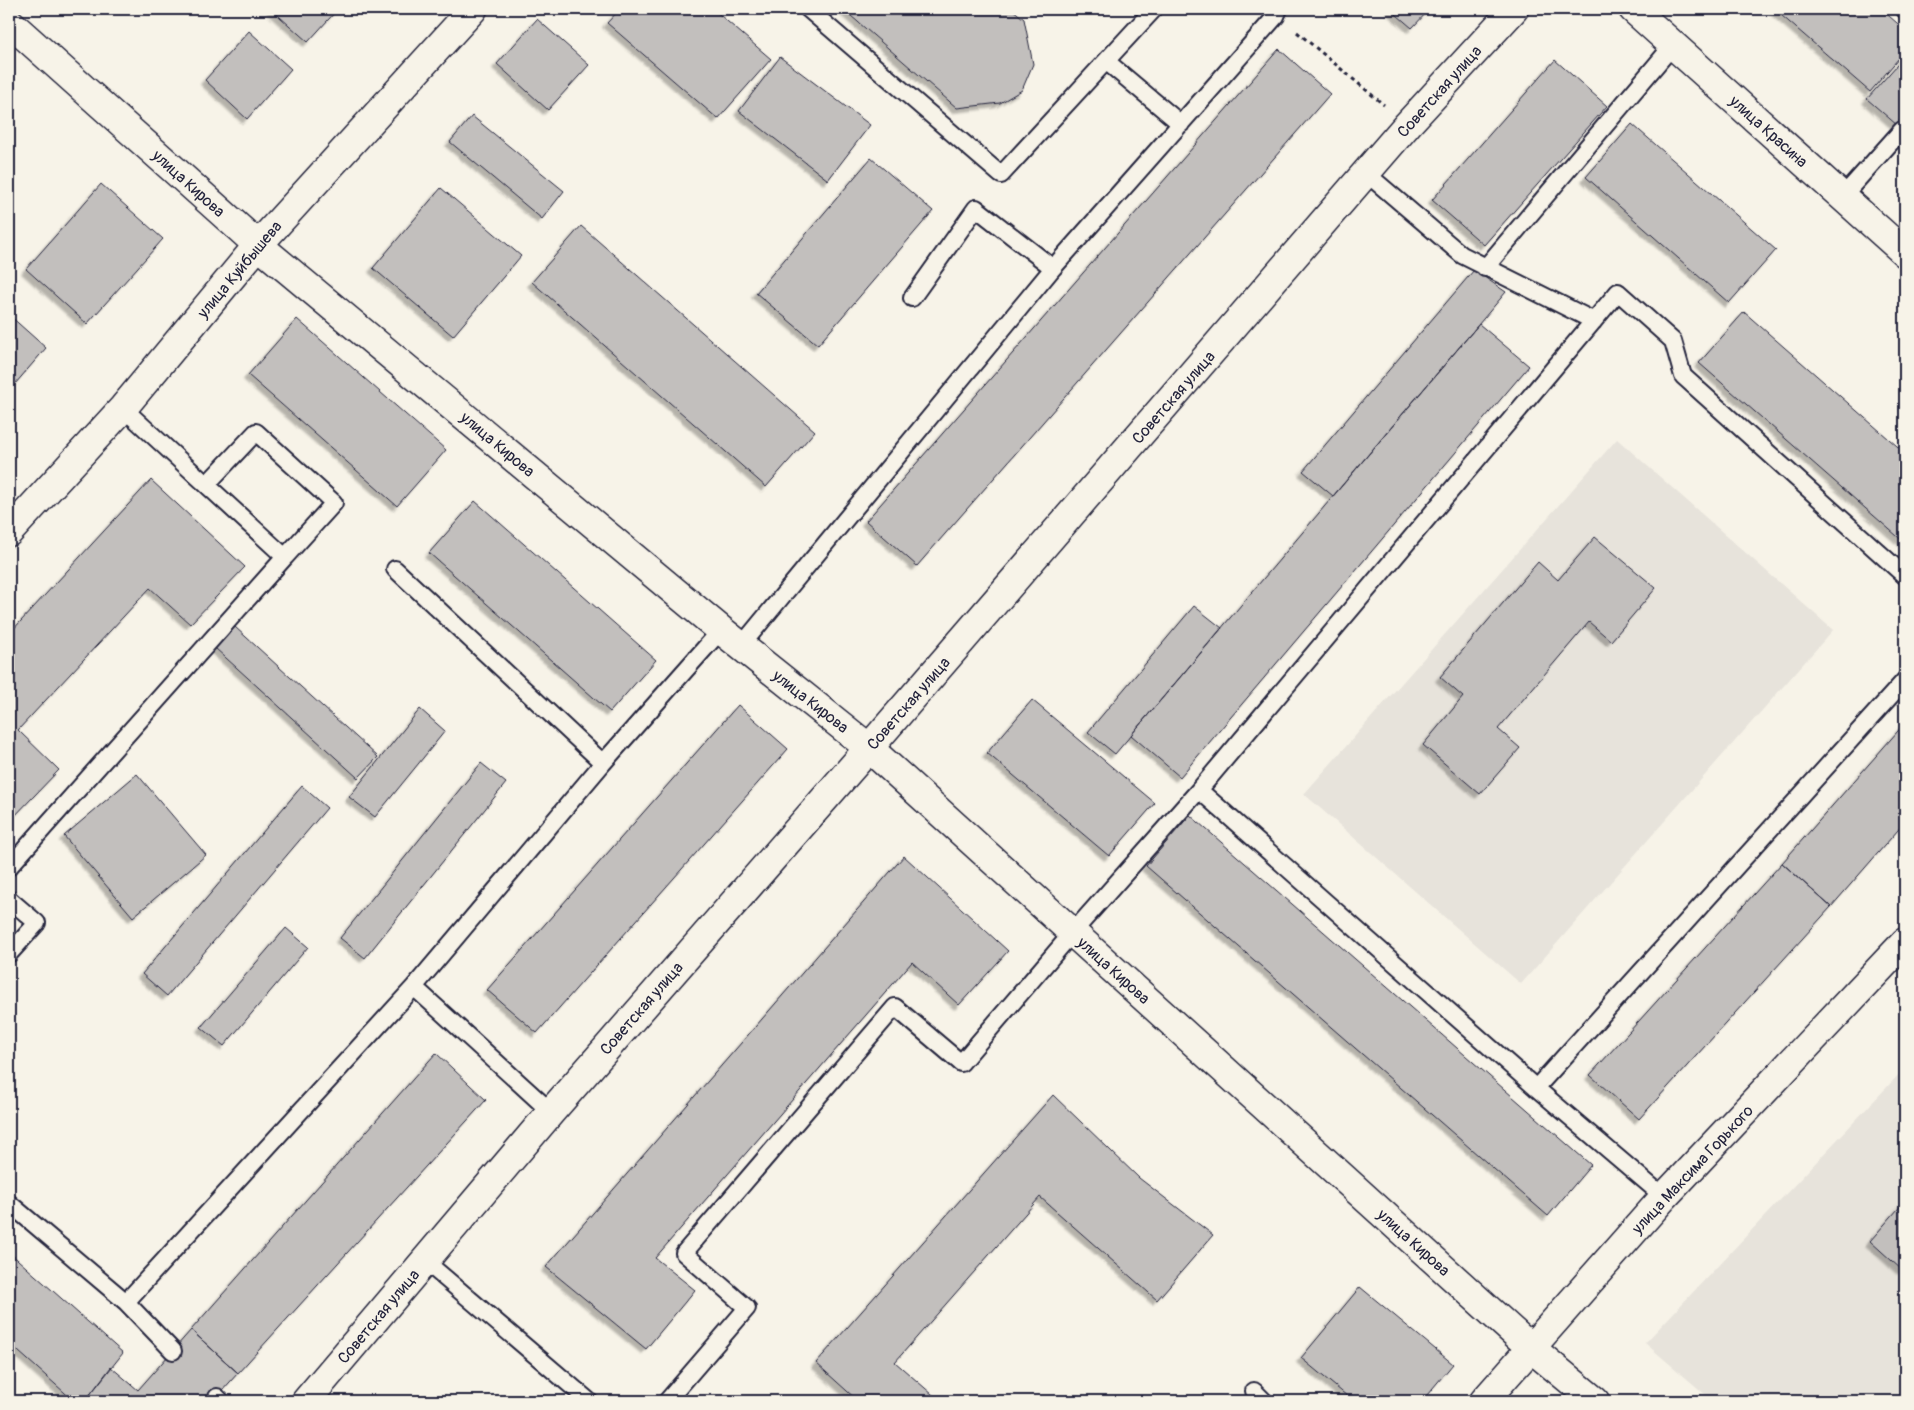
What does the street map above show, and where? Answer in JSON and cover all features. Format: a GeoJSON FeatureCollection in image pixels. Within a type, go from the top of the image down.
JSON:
{"type":"FeatureCollection","features":[{"type":"Feature","properties":{"kind":"street","name":"улица Куйбышева"},"geometry":{"type":"LineString","coordinates":[[9,532],[123,408],[258,245],[473,9]]}},
{"type":"Feature","properties":{"kind":"street","name":"Советская улица"},"geometry":{"type":"LineString","coordinates":[[306,1401],[550,1112],[870,748],[1408,124],[1514,9]]}},
{"type":"Feature","properties":{"kind":"street","name":"улица Красина"},"geometry":{"type":"LineString","coordinates":[[1633,9],[1905,253]]}},
{"type":"Feature","properties":{"kind":"street","name":"улица Кирова"},"geometry":{"type":"LineString","coordinates":[[9,22],[258,245],[731,638],[870,748],[1531,1348],[1595,1401]]}},
{"type":"Feature","properties":{"kind":"street","name":"улица Максима Горького"},"geometry":{"type":"LineString","coordinates":[[1484,1401],[1664,1197],[1905,942]]}},
{"type":"Feature","properties":{"kind":"lane"},"geometry":{"type":"LineString","coordinates":[[808,9],[1001,175],[1154,9]]}},
{"type":"Feature","properties":{"kind":"lane"},"geometry":{"type":"LineString","coordinates":[[126,1302],[414,988],[603,763],[731,638],[1278,12]]}},
{"type":"Feature","properties":{"kind":"lane"},"geometry":{"type":"LineString","coordinates":[[1485,268],[1673,45]]}},
{"type":"Feature","properties":{"kind":"lane"},"geometry":{"type":"LineString","coordinates":[[1106,61],[1180,124]]}},
{"type":"Feature","properties":{"kind":"lane"},"geometry":{"type":"LineString","coordinates":[[1842,197],[1902,130]]}},
{"type":"Feature","properties":{"kind":"lane"},"geometry":{"type":"LineString","coordinates":[[1366,173],[1462,256],[1594,321]]}},
{"type":"Feature","properties":{"kind":"lane"},"geometry":{"type":"LineString","coordinates":[[912,298],[976,208],[1053,268]]}},
{"type":"Feature","properties":{"kind":"lane"},"geometry":{"type":"LineString","coordinates":[[667,1401],[747,1308],[684,1254],[889,1014],[896,1007],[961,1062],[1199,790],[1618,292],[1673,341],[1683,376],[1905,576]]}},
{"type":"Feature","properties":{"kind":"lane"},"geometry":{"type":"LineString","coordinates":[[123,408],[285,557]]}},
{"type":"Feature","properties":{"kind":"lane"},"geometry":{"type":"LineString","coordinates":[[9,867],[334,503],[256,432],[207,484]]}},
{"type":"Feature","properties":{"kind":"lane"},"geometry":{"type":"LineString","coordinates":[[395,569],[603,763]]}},
{"type":"Feature","properties":{"kind":"lane"},"geometry":{"type":"LineString","coordinates":[[1536,1088],[1905,680]]}},
{"type":"Feature","properties":{"kind":"lane"},"geometry":{"type":"LineString","coordinates":[[1199,790],[1536,1088],[1664,1197]]}},
{"type":"Feature","properties":{"kind":"lane"},"geometry":{"type":"LineString","coordinates":[[9,899],[37,923],[9,954]]}},
{"type":"Feature","properties":{"kind":"lane"},"geometry":{"type":"LineString","coordinates":[[414,988],[550,1112]]}},
{"type":"Feature","properties":{"kind":"lane"},"geometry":{"type":"LineString","coordinates":[[9,1203],[126,1302],[173,1351]]}},
{"type":"Feature","properties":{"kind":"lane"},"geometry":{"type":"LineString","coordinates":[[425,1261],[589,1401]]}},
{"type":"Feature","properties":{"kind":"path"},"geometry":{"type":"LineString","coordinates":[[1278,12],[1408,124]]}},
{"type":"Feature","properties":{"kind":"shaded area"},"geometry":{"type":"Polygon","coordinates":[[[1617,439],[1833,630],[1521,984],[1304,794],[1617,439]]]}},
{"type":"Feature","properties":{"kind":"shaded area"},"geometry":{"type":"Polygon","coordinates":[[[1905,1068],[1905,1401],[1713,1401],[1645,1343],[1905,1068]]]}},
{"type":"Feature","properties":{"kind":"building"},"geometry":{"type":"Polygon","coordinates":[[[271,9],[338,9],[308,42],[271,9]]]}},
{"type":"Feature","properties":{"kind":"building"},"geometry":{"type":"Polygon","coordinates":[[[620,9],[713,9],[771,59],[718,119],[607,23],[620,9]]]}},
{"type":"Feature","properties":{"kind":"building"},"geometry":{"type":"Polygon","coordinates":[[[843,9],[1012,9],[1024,19],[1033,64],[1022,90],[1000,103],[957,108],[843,9]]]}},
{"type":"Feature","properties":{"kind":"building"},"geometry":{"type":"Polygon","coordinates":[[[1390,9],[1430,9],[1412,28],[1390,9]]]}},
{"type":"Feature","properties":{"kind":"building"},"geometry":{"type":"Polygon","coordinates":[[[1774,9],[1881,9],[1905,30],[1905,51],[1870,92],[1774,9]]]}},
{"type":"Feature","properties":{"kind":"building"},"geometry":{"type":"Polygon","coordinates":[[[537,19],[589,65],[548,110],[497,64],[537,19]]]}},
{"type":"Feature","properties":{"kind":"building"},"geometry":{"type":"Polygon","coordinates":[[[249,31],[291,69],[247,119],[205,80],[249,31]]]}},
{"type":"Feature","properties":{"kind":"building"},"geometry":{"type":"Polygon","coordinates":[[[1279,49],[1330,94],[917,566],[866,521],[1279,49]]]}},
{"type":"Feature","properties":{"kind":"building"},"geometry":{"type":"Polygon","coordinates":[[[1905,56],[1905,132],[1867,99],[1905,56]]]}},
{"type":"Feature","properties":{"kind":"building"},"geometry":{"type":"Polygon","coordinates":[[[780,57],[870,125],[828,180],[739,111],[780,57]]]}},
{"type":"Feature","properties":{"kind":"building"},"geometry":{"type":"Polygon","coordinates":[[[1555,60],[1607,106],[1484,245],[1432,200],[1555,60]]]}},
{"type":"Feature","properties":{"kind":"building"},"geometry":{"type":"Polygon","coordinates":[[[472,116],[564,191],[542,219],[450,142],[472,116]]]}},
{"type":"Feature","properties":{"kind":"building"},"geometry":{"type":"Polygon","coordinates":[[[1632,124],[1776,250],[1729,303],[1586,177],[1632,124]]]}},
{"type":"Feature","properties":{"kind":"building"},"geometry":{"type":"Polygon","coordinates":[[[871,158],[933,211],[818,345],[756,293],[871,158]]]}},
{"type":"Feature","properties":{"kind":"building"},"geometry":{"type":"Polygon","coordinates":[[[101,184],[163,239],[87,324],[26,269],[101,184]]]}},
{"type":"Feature","properties":{"kind":"building"},"geometry":{"type":"Polygon","coordinates":[[[441,188],[521,256],[453,336],[373,268],[441,188]]]}},
{"type":"Feature","properties":{"kind":"building"},"geometry":{"type":"Polygon","coordinates":[[[581,226],[815,431],[766,487],[532,282],[581,226]]]}},
{"type":"Feature","properties":{"kind":"building"},"geometry":{"type":"Polygon","coordinates":[[[1474,270],[1506,292],[1333,496],[1303,471],[1474,270]]]}},
{"type":"Feature","properties":{"kind":"building"},"geometry":{"type":"Polygon","coordinates":[[[1744,312],[1905,453],[1905,543],[1699,363],[1744,312]]]}},
{"type":"Feature","properties":{"kind":"building"},"geometry":{"type":"Polygon","coordinates":[[[9,315],[46,348],[9,391],[9,315]]]}},
{"type":"Feature","properties":{"kind":"building"},"geometry":{"type":"Polygon","coordinates":[[[297,319],[446,450],[397,506],[248,375],[297,319]]]}},
{"type":"Feature","properties":{"kind":"building"},"geometry":{"type":"Polygon","coordinates":[[[1479,324],[1529,366],[1180,777],[1131,735],[1479,324]]]}},
{"type":"Feature","properties":{"kind":"building"},"geometry":{"type":"Polygon","coordinates":[[[151,480],[245,567],[190,624],[150,588],[18,730],[59,770],[9,822],[9,634],[151,480]]]}},
{"type":"Feature","properties":{"kind":"building"},"geometry":{"type":"Polygon","coordinates":[[[475,501],[656,660],[610,712],[429,553],[475,501]]]}},
{"type":"Feature","properties":{"kind":"building"},"geometry":{"type":"Polygon","coordinates":[[[1595,537],[1656,588],[1611,641],[1589,622],[1498,729],[1520,748],[1480,794],[1423,745],[1463,697],[1440,677],[1538,562],[1558,580],[1595,537]]]}},
{"type":"Feature","properties":{"kind":"building"},"geometry":{"type":"Polygon","coordinates":[[[1194,606],[1222,628],[1115,754],[1088,732],[1194,606]]]}},
{"type":"Feature","properties":{"kind":"building"},"geometry":{"type":"Polygon","coordinates":[[[235,627],[378,757],[358,778],[215,648],[235,627]]]}},
{"type":"Feature","properties":{"kind":"building"},"geometry":{"type":"Polygon","coordinates":[[[1032,700],[1155,803],[1109,856],[987,753],[1032,700]]]}},
{"type":"Feature","properties":{"kind":"building"},"geometry":{"type":"Polygon","coordinates":[[[738,705],[788,749],[537,1033],[487,990],[738,705]]]}},
{"type":"Feature","properties":{"kind":"building"},"geometry":{"type":"Polygon","coordinates":[[[420,709],[445,731],[375,817],[349,797],[420,709]]]}},
{"type":"Feature","properties":{"kind":"building"},"geometry":{"type":"Polygon","coordinates":[[[1905,723],[1905,822],[1831,907],[1782,863],[1905,723]]]}},
{"type":"Feature","properties":{"kind":"building"},"geometry":{"type":"Polygon","coordinates":[[[481,763],[506,783],[365,958],[340,938],[481,763]]]}},
{"type":"Feature","properties":{"kind":"building"},"geometry":{"type":"Polygon","coordinates":[[[137,774],[206,855],[133,917],[64,836],[137,774]]]}},
{"type":"Feature","properties":{"kind":"building"},"geometry":{"type":"Polygon","coordinates":[[[302,786],[327,808],[167,996],[142,974],[302,786]]]}},
{"type":"Feature","properties":{"kind":"building"},"geometry":{"type":"Polygon","coordinates":[[[1190,815],[1591,1165],[1548,1216],[1146,866],[1190,815]]]}},
{"type":"Feature","properties":{"kind":"building"},"geometry":{"type":"Polygon","coordinates":[[[904,856],[1008,951],[959,1005],[912,962],[655,1258],[695,1290],[646,1349],[546,1267],[904,856]]]}},
{"type":"Feature","properties":{"kind":"building"},"geometry":{"type":"Polygon","coordinates":[[[1782,863],[1831,907],[1639,1119],[1590,1075],[1782,863]]]}},
{"type":"Feature","properties":{"kind":"building"},"geometry":{"type":"Polygon","coordinates":[[[286,928],[308,947],[224,1046],[201,1027],[286,928]]]}},
{"type":"Feature","properties":{"kind":"building"},"geometry":{"type":"Polygon","coordinates":[[[436,1053],[486,1100],[238,1373],[191,1330],[436,1053]]]}},
{"type":"Feature","properties":{"kind":"building"},"geometry":{"type":"Polygon","coordinates":[[[1053,1095],[1139,1178],[1213,1235],[1157,1300],[1040,1197],[895,1362],[940,1401],[865,1401],[859,1397],[857,1400],[816,1363],[1053,1095]]]}},
{"type":"Feature","properties":{"kind":"building"},"geometry":{"type":"Polygon","coordinates":[[[1905,1201],[1905,1267],[1902,1270],[1870,1241],[1905,1201]]]}},
{"type":"Feature","properties":{"kind":"building"},"geometry":{"type":"Polygon","coordinates":[[[9,1252],[123,1353],[85,1401],[74,1401],[9,1343],[9,1252]]]}},
{"type":"Feature","properties":{"kind":"building"},"geometry":{"type":"Polygon","coordinates":[[[1360,1287],[1453,1364],[1422,1401],[1353,1401],[1301,1358],[1360,1287]]]}},
{"type":"Feature","properties":{"kind":"building"},"geometry":{"type":"Polygon","coordinates":[[[191,1330],[238,1373],[213,1401],[85,1401],[111,1367],[138,1390],[191,1330]]]}}]}
